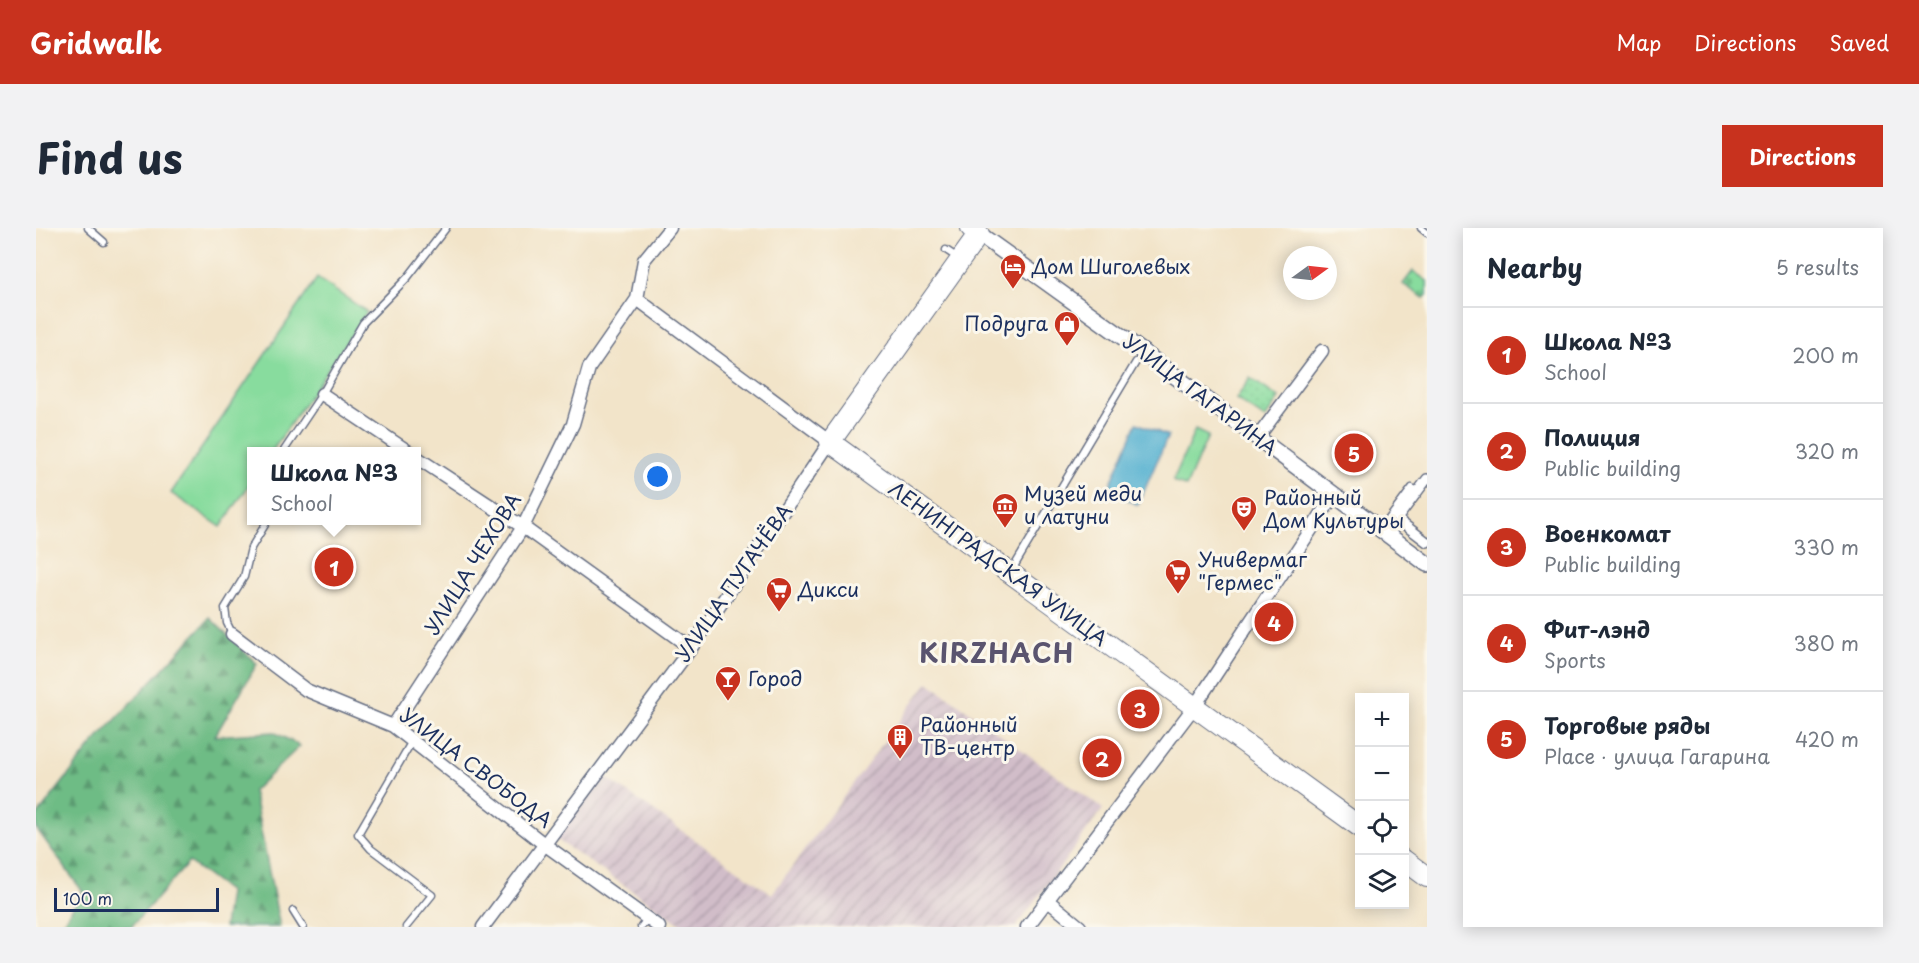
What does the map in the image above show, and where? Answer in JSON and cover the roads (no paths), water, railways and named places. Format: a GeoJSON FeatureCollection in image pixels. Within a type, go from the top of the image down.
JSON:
{"type":"FeatureCollection","features":[{"type":"Feature","properties":{"kind":"main road","name":"УЛИЦА ПУГАЧЁВА"},"geometry":{"type":"LineString","coordinates":[[830,442],[953,255],[975,231]]}},
{"type":"Feature","properties":{"kind":"main road","name":"ЛЕНИНГРАДСКАЯ УЛИЦА"},"geometry":{"type":"LineString","coordinates":[[830,442],[1355,824]]}},
{"type":"Feature","properties":{"kind":"main road"},"geometry":{"type":"LineString","coordinates":[[1409,863],[1427,876]]}},
{"type":"Feature","properties":{"kind":"street","name":"УЛИЦА ЧЕХОВА"},"geometry":{"type":"LineString","coordinates":[[393,726],[523,527],[573,424],[589,368],[636,299],[644,260],[670,228]]}},
{"type":"Feature","properties":{"kind":"street","name":"УЛИЦА ГАГАРИНА"},"geometry":{"type":"LineString","coordinates":[[975,231],[1427,564]]}},
{"type":"Feature","properties":{"kind":"street","name":"ЛЕНИНГРАДСКАЯ УЛИЦА"},"geometry":{"type":"LineString","coordinates":[[636,299],[830,442]]}},
{"type":"Feature","properties":{"kind":"street"},"geometry":{"type":"LineString","coordinates":[[1257,438],[1269,417],[1322,351]]}},
{"type":"Feature","properties":{"kind":"street"},"geometry":{"type":"LineString","coordinates":[[322,394],[402,447]]}},
{"type":"Feature","properties":{"kind":"street","name":"УЛИЦА ПУГАЧЁВА"},"geometry":{"type":"LineString","coordinates":[[483,927],[691,648],[830,442]]}},
{"type":"Feature","properties":{"kind":"street"},"geometry":{"type":"LineString","coordinates":[[421,460],[523,527],[691,648]]}},
{"type":"Feature","properties":{"kind":"street"},"geometry":{"type":"LineString","coordinates":[[1427,478],[1397,519],[1427,542]]}},
{"type":"Feature","properties":{"kind":"street"},"geometry":{"type":"LineString","coordinates":[[1027,927],[1194,707],[1334,495]]}},
{"type":"Feature","properties":{"kind":"street","name":"УЛИЦА СВОБОДА"},"geometry":{"type":"LineString","coordinates":[[232,634],[306,690],[393,726],[644,923],[659,927]]}},
{"type":"Feature","properties":{"kind":"street"},"geometry":{"type":"LineString","coordinates":[[1047,900],[1080,927]]}},
{"type":"Feature","properties":{"kind":"lane"},"geometry":{"type":"LineString","coordinates":[[88,228],[104,242]]}},
{"type":"Feature","properties":{"kind":"lane"},"geometry":{"type":"LineString","coordinates":[[286,447],[322,394],[363,323],[408,277],[446,228]]}},
{"type":"Feature","properties":{"kind":"lane"},"geometry":{"type":"LineString","coordinates":[[1421,228],[1427,234]]}},
{"type":"Feature","properties":{"kind":"lane"},"geometry":{"type":"LineString","coordinates":[[1010,573],[1136,362]]}},
{"type":"Feature","properties":{"kind":"lane"},"geometry":{"type":"LineString","coordinates":[[1381,530],[1412,488]]}},
{"type":"Feature","properties":{"kind":"lane"},"geometry":{"type":"LineString","coordinates":[[232,634],[227,623],[225,608],[244,576],[251,548],[265,525]]}},
{"type":"Feature","properties":{"kind":"lane"},"geometry":{"type":"LineString","coordinates":[[406,927],[432,895],[371,849],[358,834],[412,741]]}},
{"type":"Feature","properties":{"kind":"lane"},"geometry":{"type":"LineString","coordinates":[[293,911],[303,927]]}},
{"type":"Feature","properties":{"kind":"water"},"geometry":{"type":"Polygon","coordinates":[[[1137,423],[1168,436],[1138,505],[1108,490],[1137,423]]]}},
{"type":"Feature","properties":{"kind":"place","name":"Дом Шиголевых"},"geometry":{"type":"Point","coordinates":[1013,290]}},
{"type":"Feature","properties":{"kind":"place","name":"Подруга"},"geometry":{"type":"Point","coordinates":[1067,347]}},
{"type":"Feature","properties":{"kind":"place","name":"Торговые ряды"},"geometry":{"type":"Point","coordinates":[1354,453]}},
{"type":"Feature","properties":{"kind":"place","name":"Музей меди и латуни"},"geometry":{"type":"Point","coordinates":[1005,529]}},
{"type":"Feature","properties":{"kind":"place","name":"Районный Дом Культуры"},"geometry":{"type":"Point","coordinates":[1244,532]}},
{"type":"Feature","properties":{"kind":"place","name":"Школа №3"},"geometry":{"type":"Point","coordinates":[334,567]}},
{"type":"Feature","properties":{"kind":"place","name":"Универмаг \"Гермес\""},"geometry":{"type":"Point","coordinates":[1178,595]}},
{"type":"Feature","properties":{"kind":"place","name":"Дикси"},"geometry":{"type":"Point","coordinates":[779,613]}},
{"type":"Feature","properties":{"kind":"place","name":"Фит-лэнд"},"geometry":{"type":"Point","coordinates":[1274,622]}},
{"type":"Feature","properties":{"kind":"place","name":"Город"},"geometry":{"type":"Point","coordinates":[728,702]}},
{"type":"Feature","properties":{"kind":"place","name":"Военкомат"},"geometry":{"type":"Point","coordinates":[1140,709]}},
{"type":"Feature","properties":{"kind":"place","name":"Полиция"},"geometry":{"type":"Point","coordinates":[1102,758]}},
{"type":"Feature","properties":{"kind":"place","name":"Районный ТВ-центр"},"geometry":{"type":"Point","coordinates":[900,760]}},
{"type":"Feature","properties":{"kind":"district","name":"KIRZHACH"},"geometry":{"type":"Point","coordinates":[997,654]}}]}
